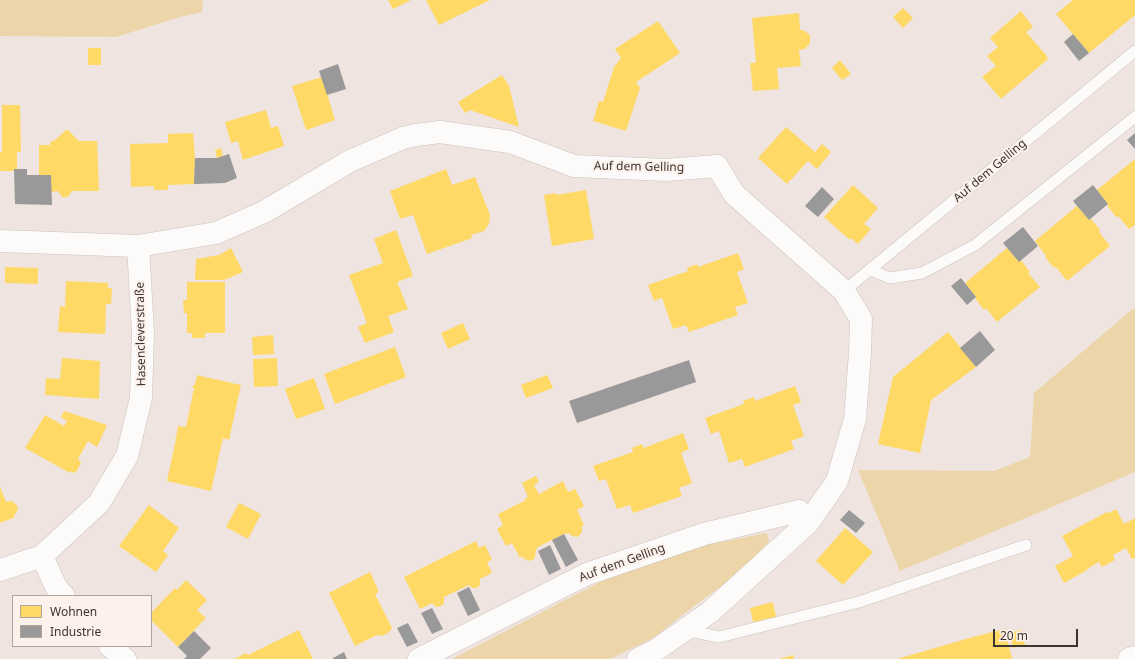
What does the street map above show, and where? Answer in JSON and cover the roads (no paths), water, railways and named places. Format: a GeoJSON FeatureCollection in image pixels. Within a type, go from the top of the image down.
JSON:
{"type":"FeatureCollection","features":[{"type":"Feature","properties":{"kind":"street","name":"Auf dem Gelling"},"geometry":{"type":"LineString","coordinates":[[138,246],[216,233],[264,212],[350,161],[389,144],[416,135],[440,132],[510,142],[574,166],[666,170],[717,166],[734,194],[844,291],[861,319],[855,419],[837,480],[808,523],[710,612],[656,650],[638,659]]}},
{"type":"Feature","properties":{"kind":"street"},"geometry":{"type":"LineString","coordinates":[[0,241],[138,246]]}},
{"type":"Feature","properties":{"kind":"street","name":"Hasencleverstraße"},"geometry":{"type":"LineString","coordinates":[[42,556],[99,503],[127,456],[142,398],[143,333],[138,246]]}},
{"type":"Feature","properties":{"kind":"street","name":"Auf dem Gelling"},"geometry":{"type":"LineString","coordinates":[[419,659],[587,574],[704,534],[799,511],[808,523]]}},
{"type":"Feature","properties":{"kind":"street"},"geometry":{"type":"LineString","coordinates":[[0,570],[42,556],[56,587],[63,595]]}},
{"type":"Feature","properties":{"kind":"street"},"geometry":{"type":"LineString","coordinates":[[111,647],[124,659]]}},
{"type":"Feature","properties":{"kind":"street"},"geometry":{"type":"LineString","coordinates":[[1129,659],[1135,657]]}},
{"type":"Feature","properties":{"kind":"lane","name":"Auf dem Gelling"},"geometry":{"type":"LineString","coordinates":[[844,291],[1135,51]]}},
{"type":"Feature","properties":{"kind":"lane"},"geometry":{"type":"LineString","coordinates":[[870,270],[890,278],[922,272],[975,245],[1135,118]]}},
{"type":"Feature","properties":{"kind":"lane"},"geometry":{"type":"LineString","coordinates":[[684,630],[719,637],[859,602],[1026,544]]}}]}
